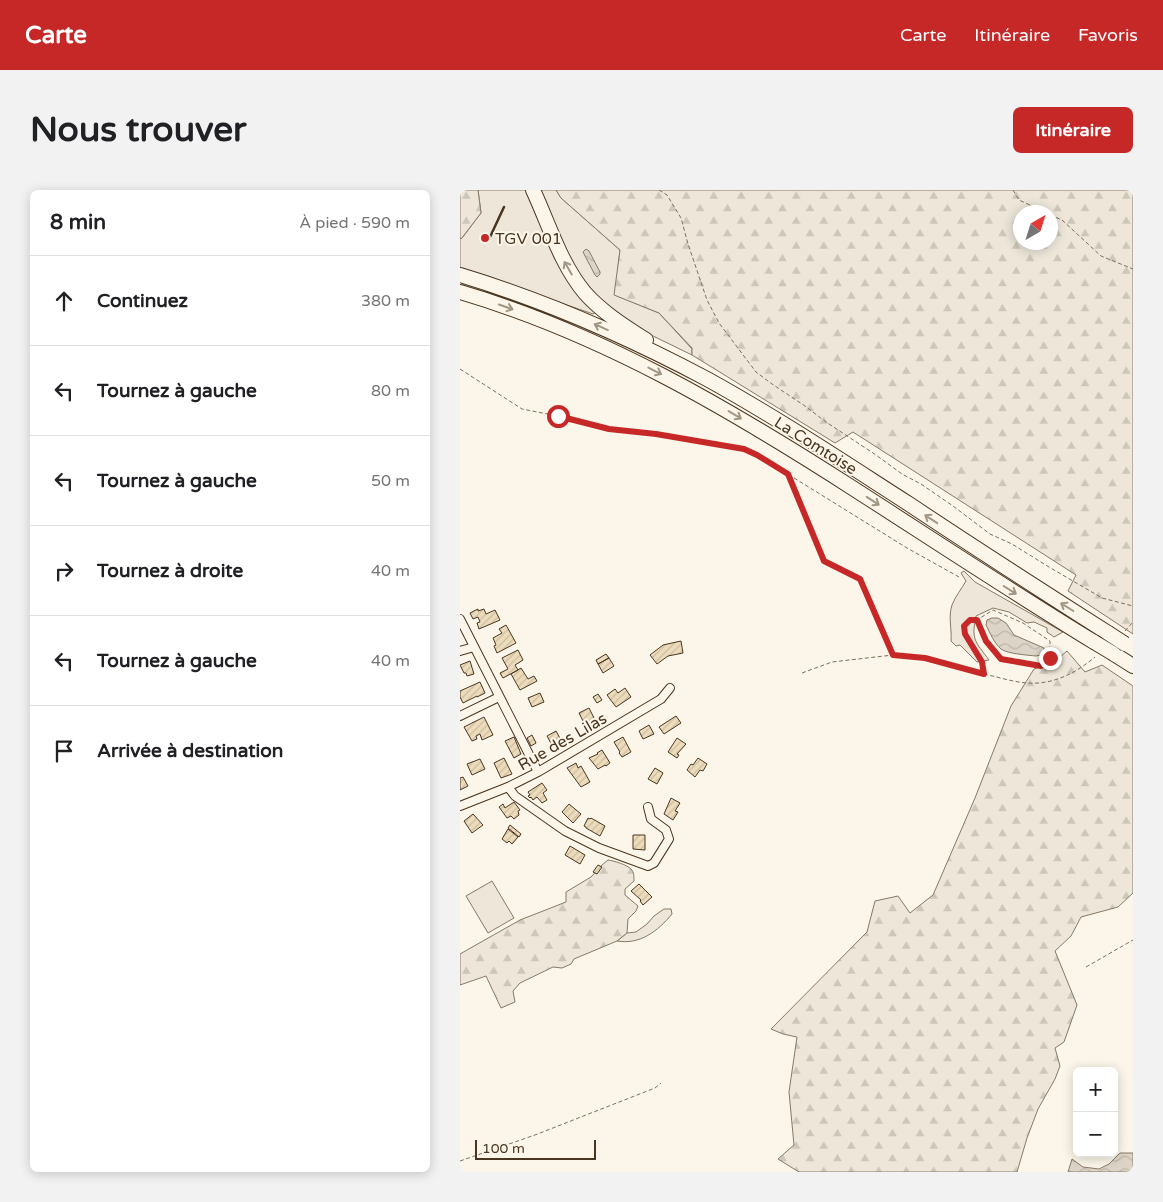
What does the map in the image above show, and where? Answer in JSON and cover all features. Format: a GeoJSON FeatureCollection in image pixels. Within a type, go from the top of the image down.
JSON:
{"type":"FeatureCollection","features":[{"type":"Feature","properties":{"kind":"highway"},"geometry":{"type":"LineString","coordinates":[[533,190],[566,265],[589,298],[626,328],[707,380]]}},
{"type":"Feature","properties":{"kind":"highway","name":"La Comtoise"},"geometry":{"type":"LineString","coordinates":[[460,275],[538,302],[600,327],[664,357],[707,380],[811,441],[1122,640]]}},
{"type":"Feature","properties":{"kind":"highway","name":"La Comtoise"},"geometry":{"type":"LineString","coordinates":[[460,292],[523,313],[590,340],[658,372],[713,402],[798,454],[1097,647],[1114,654],[1133,666]]}},
{"type":"Feature","properties":{"kind":"street"},"geometry":{"type":"LineString","coordinates":[[460,619],[538,772]]}},
{"type":"Feature","properties":{"kind":"street"},"geometry":{"type":"LineString","coordinates":[[460,651],[474,647]]}},
{"type":"Feature","properties":{"kind":"street","name":"Rue des Lilas"},"geometry":{"type":"LineString","coordinates":[[460,806],[508,787],[538,772],[661,699],[670,688]]}},
{"type":"Feature","properties":{"kind":"street"},"geometry":{"type":"LineString","coordinates":[[460,716],[499,697]]}},
{"type":"Feature","properties":{"kind":"street"},"geometry":{"type":"LineString","coordinates":[[508,787],[515,796],[565,831],[599,848],[648,866],[654,863],[669,839],[666,830],[651,819],[648,807]]}},
{"type":"Feature","properties":{"kind":"path"},"geometry":{"type":"LineString","coordinates":[[659,190],[667,195],[681,218],[707,300],[719,322],[756,372],[902,474],[921,484],[990,534],[1012,544],[1102,598],[1133,606]]}},
{"type":"Feature","properties":{"kind":"path"},"geometry":{"type":"LineString","coordinates":[[1013,190],[1019,200],[1030,205]]}},
{"type":"Feature","properties":{"kind":"path"},"geometry":{"type":"LineString","coordinates":[[1058,218],[1102,256],[1133,269]]}},
{"type":"Feature","properties":{"kind":"path"},"geometry":{"type":"LineString","coordinates":[[460,369],[522,409],[609,429],[656,434],[744,449],[757,455],[907,548],[959,577]]}},
{"type":"Feature","properties":{"kind":"path"},"geometry":{"type":"LineString","coordinates":[[788,474],[824,561],[860,579],[893,655]]}},
{"type":"Feature","properties":{"kind":"path"},"geometry":{"type":"LineString","coordinates":[[977,620],[986,641],[1001,659],[1041,666],[1050,658],[1050,641],[1023,623],[993,610],[977,620],[970,620],[964,626],[965,634],[982,662],[984,674]]}},
{"type":"Feature","properties":{"kind":"path"},"geometry":{"type":"LineString","coordinates":[[1122,640],[1133,622]]}},
{"type":"Feature","properties":{"kind":"path"},"geometry":{"type":"LineString","coordinates":[[802,673],[832,662],[893,655],[925,658],[984,674],[1028,683],[1049,682],[1067,676],[1084,665],[1097,647]]}},
{"type":"Feature","properties":{"kind":"path"},"geometry":{"type":"LineString","coordinates":[[1086,967],[1133,940]]}},
{"type":"Feature","properties":{"kind":"path"},"geometry":{"type":"LineString","coordinates":[[460,1161],[579,1118],[655,1088],[661,1083]]}},
{"type":"Feature","properties":{"kind":"green space"},"geometry":{"type":"Polygon","coordinates":[[[460,190],[478,190],[481,213],[461,239],[460,238],[460,190]]]}},
{"type":"Feature","properties":{"kind":"green space"},"geometry":{"type":"Polygon","coordinates":[[[478,190],[556,190],[561,198],[620,250],[615,295],[659,313],[692,349],[692,355],[651,335],[605,306],[593,314],[460,268],[460,238],[462,238],[481,213],[478,190]]]}},
{"type":"Feature","properties":{"kind":"green space"},"geometry":{"type":"Polygon","coordinates":[[[556,190],[1133,190],[1133,634],[1068,591],[1076,575],[853,432],[835,443],[692,355],[692,348],[659,313],[614,295],[620,250],[561,198],[556,190]]]}},
{"type":"Feature","properties":{"kind":"green space"},"geometry":{"type":"Polygon","coordinates":[[[964,571],[975,582],[1063,632],[1054,637],[1047,632],[1047,628],[1034,622],[1027,623],[1009,612],[993,608],[976,616],[975,640],[989,660],[977,662],[960,645],[956,646],[951,641],[951,610],[955,599],[966,581],[961,573],[964,571]]]}},
{"type":"Feature","properties":{"kind":"green space"},"geometry":{"type":"Polygon","coordinates":[[[1067,651],[1085,672],[1102,665],[1133,686],[1133,893],[1118,907],[1081,917],[1071,936],[1055,951],[1077,1005],[1064,1042],[1055,1048],[1060,1066],[1038,1109],[1017,1172],[799,1172],[778,1159],[794,1145],[789,1092],[797,1037],[771,1029],[867,932],[875,901],[898,896],[910,913],[933,895],[975,798],[1011,706],[1034,669],[1054,662],[1067,651]]]}},
{"type":"Feature","properties":{"kind":"green space"},"geometry":{"type":"Polygon","coordinates":[[[608,860],[627,866],[633,873],[634,881],[625,889],[625,895],[638,906],[628,919],[627,933],[617,941],[574,959],[571,964],[562,968],[553,967],[520,983],[513,991],[515,1002],[501,1008],[486,976],[460,985],[460,954],[520,920],[566,902],[566,892],[591,877],[608,860]]]}},
{"type":"Feature","properties":{"kind":"green space"},"geometry":{"type":"Polygon","coordinates":[[[492,881],[514,918],[488,933],[466,896],[492,881]]]}},
{"type":"Feature","properties":{"kind":"green space"},"geometry":{"type":"Polygon","coordinates":[[[664,909],[671,909],[672,914],[655,931],[641,939],[625,942],[617,941],[627,933],[636,932],[664,909]]]}},
{"type":"Feature","properties":{"kind":"water"},"geometry":{"type":"Polygon","coordinates":[[[586,249],[589,251],[600,272],[597,277],[583,252],[586,249]]]}},
{"type":"Feature","properties":{"kind":"water"},"geometry":{"type":"Polygon","coordinates":[[[998,618],[1006,623],[1014,635],[1044,648],[1045,653],[1036,656],[1004,651],[994,641],[986,625],[987,620],[998,618]]]}},
{"type":"Feature","properties":{"kind":"water"},"geometry":{"type":"Polygon","coordinates":[[[1120,1153],[1133,1153],[1133,1172],[1068,1172],[1072,1159],[1083,1167],[1099,1169],[1109,1164],[1120,1153]]]}},
{"type":"Feature","properties":{"kind":"building"},"geometry":{"type":"Polygon","coordinates":[[[478,609],[478,611],[484,609],[486,614],[495,610],[500,620],[479,629],[477,623],[480,622],[478,617],[473,619],[470,613],[478,609]]]}},
{"type":"Feature","properties":{"kind":"building"},"geometry":{"type":"Polygon","coordinates":[[[506,625],[516,643],[497,653],[493,638],[502,633],[499,629],[506,625]]]}},
{"type":"Feature","properties":{"kind":"building"},"geometry":{"type":"Polygon","coordinates":[[[681,641],[683,653],[668,656],[657,664],[650,655],[663,645],[681,641]]]}},
{"type":"Feature","properties":{"kind":"building"},"geometry":{"type":"Polygon","coordinates":[[[518,650],[523,660],[515,665],[518,670],[503,678],[500,673],[508,669],[502,658],[518,650]]]}},
{"type":"Feature","properties":{"kind":"building"},"geometry":{"type":"Polygon","coordinates":[[[606,654],[609,658],[598,664],[596,660],[606,654]]]}},
{"type":"Feature","properties":{"kind":"building"},"geometry":{"type":"Polygon","coordinates":[[[609,658],[614,666],[603,673],[598,664],[609,658]]]}},
{"type":"Feature","properties":{"kind":"building"},"geometry":{"type":"Polygon","coordinates":[[[470,661],[474,674],[467,676],[460,665],[470,661]]]}},
{"type":"Feature","properties":{"kind":"building"},"geometry":{"type":"Polygon","coordinates":[[[521,668],[528,679],[534,676],[537,681],[520,690],[511,674],[521,668]]]}},
{"type":"Feature","properties":{"kind":"building"},"geometry":{"type":"Polygon","coordinates":[[[480,682],[485,693],[463,703],[460,691],[480,682]]]}},
{"type":"Feature","properties":{"kind":"building"},"geometry":{"type":"Polygon","coordinates":[[[625,688],[631,697],[616,707],[607,695],[615,689],[618,693],[625,688]]]}},
{"type":"Feature","properties":{"kind":"building"},"geometry":{"type":"Polygon","coordinates":[[[540,693],[544,702],[532,707],[528,698],[540,693]]]}},
{"type":"Feature","properties":{"kind":"building"},"geometry":{"type":"Polygon","coordinates":[[[598,694],[602,700],[597,703],[593,697],[598,694]]]}},
{"type":"Feature","properties":{"kind":"building"},"geometry":{"type":"Polygon","coordinates":[[[589,708],[596,722],[586,727],[579,713],[589,708]]]}},
{"type":"Feature","properties":{"kind":"building"},"geometry":{"type":"Polygon","coordinates":[[[676,716],[681,723],[664,734],[659,727],[676,716]]]}},
{"type":"Feature","properties":{"kind":"building"},"geometry":{"type":"Polygon","coordinates":[[[484,717],[493,735],[482,740],[480,734],[476,736],[477,739],[472,741],[464,727],[484,717]]]}},
{"type":"Feature","properties":{"kind":"building"},"geometry":{"type":"Polygon","coordinates":[[[649,725],[654,734],[643,739],[639,731],[649,725]]]}},
{"type":"Feature","properties":{"kind":"building"},"geometry":{"type":"Polygon","coordinates":[[[556,731],[562,742],[553,747],[547,736],[556,731]]]}},
{"type":"Feature","properties":{"kind":"building"},"geometry":{"type":"Polygon","coordinates":[[[532,735],[536,743],[531,746],[527,738],[532,735]]]}},
{"type":"Feature","properties":{"kind":"building"},"geometry":{"type":"Polygon","coordinates":[[[514,737],[521,754],[514,758],[505,741],[514,737]]]}},
{"type":"Feature","properties":{"kind":"building"},"geometry":{"type":"Polygon","coordinates":[[[623,737],[631,752],[622,757],[614,742],[623,737]]]}},
{"type":"Feature","properties":{"kind":"building"},"geometry":{"type":"Polygon","coordinates":[[[677,738],[686,744],[677,754],[679,755],[677,758],[668,752],[677,738]]]}},
{"type":"Feature","properties":{"kind":"building"},"geometry":{"type":"Polygon","coordinates":[[[602,750],[610,763],[598,769],[589,758],[602,750]]]}},
{"type":"Feature","properties":{"kind":"building"},"geometry":{"type":"Polygon","coordinates":[[[504,758],[512,774],[501,778],[494,763],[504,758]]]}},
{"type":"Feature","properties":{"kind":"building"},"geometry":{"type":"Polygon","coordinates":[[[698,758],[707,764],[703,771],[700,770],[695,777],[687,770],[698,758]]]}},
{"type":"Feature","properties":{"kind":"building"},"geometry":{"type":"Polygon","coordinates":[[[480,759],[485,769],[472,775],[467,764],[480,759]]]}},
{"type":"Feature","properties":{"kind":"building"},"geometry":{"type":"Polygon","coordinates":[[[576,763],[578,768],[581,766],[590,782],[581,787],[567,768],[576,763]]]}},
{"type":"Feature","properties":{"kind":"building"},"geometry":{"type":"Polygon","coordinates":[[[655,768],[663,773],[657,784],[648,779],[655,768]]]}},
{"type":"Feature","properties":{"kind":"building"},"geometry":{"type":"Polygon","coordinates":[[[463,777],[468,786],[460,790],[460,778],[463,777]]]}},
{"type":"Feature","properties":{"kind":"building"},"geometry":{"type":"Polygon","coordinates":[[[542,783],[547,790],[543,793],[547,800],[542,803],[537,797],[533,800],[530,798],[528,792],[542,783]]]}},
{"type":"Feature","properties":{"kind":"building"},"geometry":{"type":"Polygon","coordinates":[[[671,798],[680,803],[675,811],[678,812],[673,820],[664,814],[671,798]]]}},
{"type":"Feature","properties":{"kind":"building"},"geometry":{"type":"Polygon","coordinates":[[[514,802],[520,810],[518,811],[519,815],[514,819],[511,816],[507,818],[499,807],[503,804],[505,808],[514,802]]]}},
{"type":"Feature","properties":{"kind":"building"},"geometry":{"type":"Polygon","coordinates":[[[569,804],[581,814],[573,823],[562,812],[569,804]]]}},
{"type":"Feature","properties":{"kind":"building"},"geometry":{"type":"Polygon","coordinates":[[[473,814],[483,825],[472,833],[464,821],[473,814]]]}},
{"type":"Feature","properties":{"kind":"building"},"geometry":{"type":"Polygon","coordinates":[[[588,818],[605,826],[600,836],[584,826],[588,818]]]}},
{"type":"Feature","properties":{"kind":"building"},"geometry":{"type":"Polygon","coordinates":[[[510,825],[521,834],[519,837],[508,828],[510,825]]]}},
{"type":"Feature","properties":{"kind":"building"},"geometry":{"type":"Polygon","coordinates":[[[508,829],[518,837],[512,844],[502,839],[508,829]]]}},
{"type":"Feature","properties":{"kind":"building"},"geometry":{"type":"Polygon","coordinates":[[[633,835],[645,835],[645,850],[633,849],[633,835]]]}},
{"type":"Feature","properties":{"kind":"building"},"geometry":{"type":"Polygon","coordinates":[[[570,846],[585,855],[580,864],[565,855],[570,846]]]}},
{"type":"Feature","properties":{"kind":"building"},"geometry":{"type":"Polygon","coordinates":[[[598,865],[602,867],[597,874],[593,872],[598,865]]]}},
{"type":"Feature","properties":{"kind":"building"},"geometry":{"type":"Polygon","coordinates":[[[639,884],[652,897],[643,905],[641,900],[631,891],[639,884]]]}},
{"type":"Feature","properties":{"kind":"wall"},"geometry":{"type":"LineString","coordinates":[[490,237],[504,207]]}},
{"type":"Feature","properties":{"kind":"place","name":"TGV 001"},"geometry":{"type":"Point","coordinates":[485,238]}},
{"type":"Feature","properties":{"kind":"route"},"geometry":{"type":"LineString","coordinates":[[558,416],[609,429],[656,434],[711,445],[744,449],[788,474],[824,561],[860,579],[893,655],[925,658],[984,674],[982,662],[965,634],[964,626],[970,620],[977,620],[986,641],[1001,659],[1041,666],[1050,658]]}}]}
